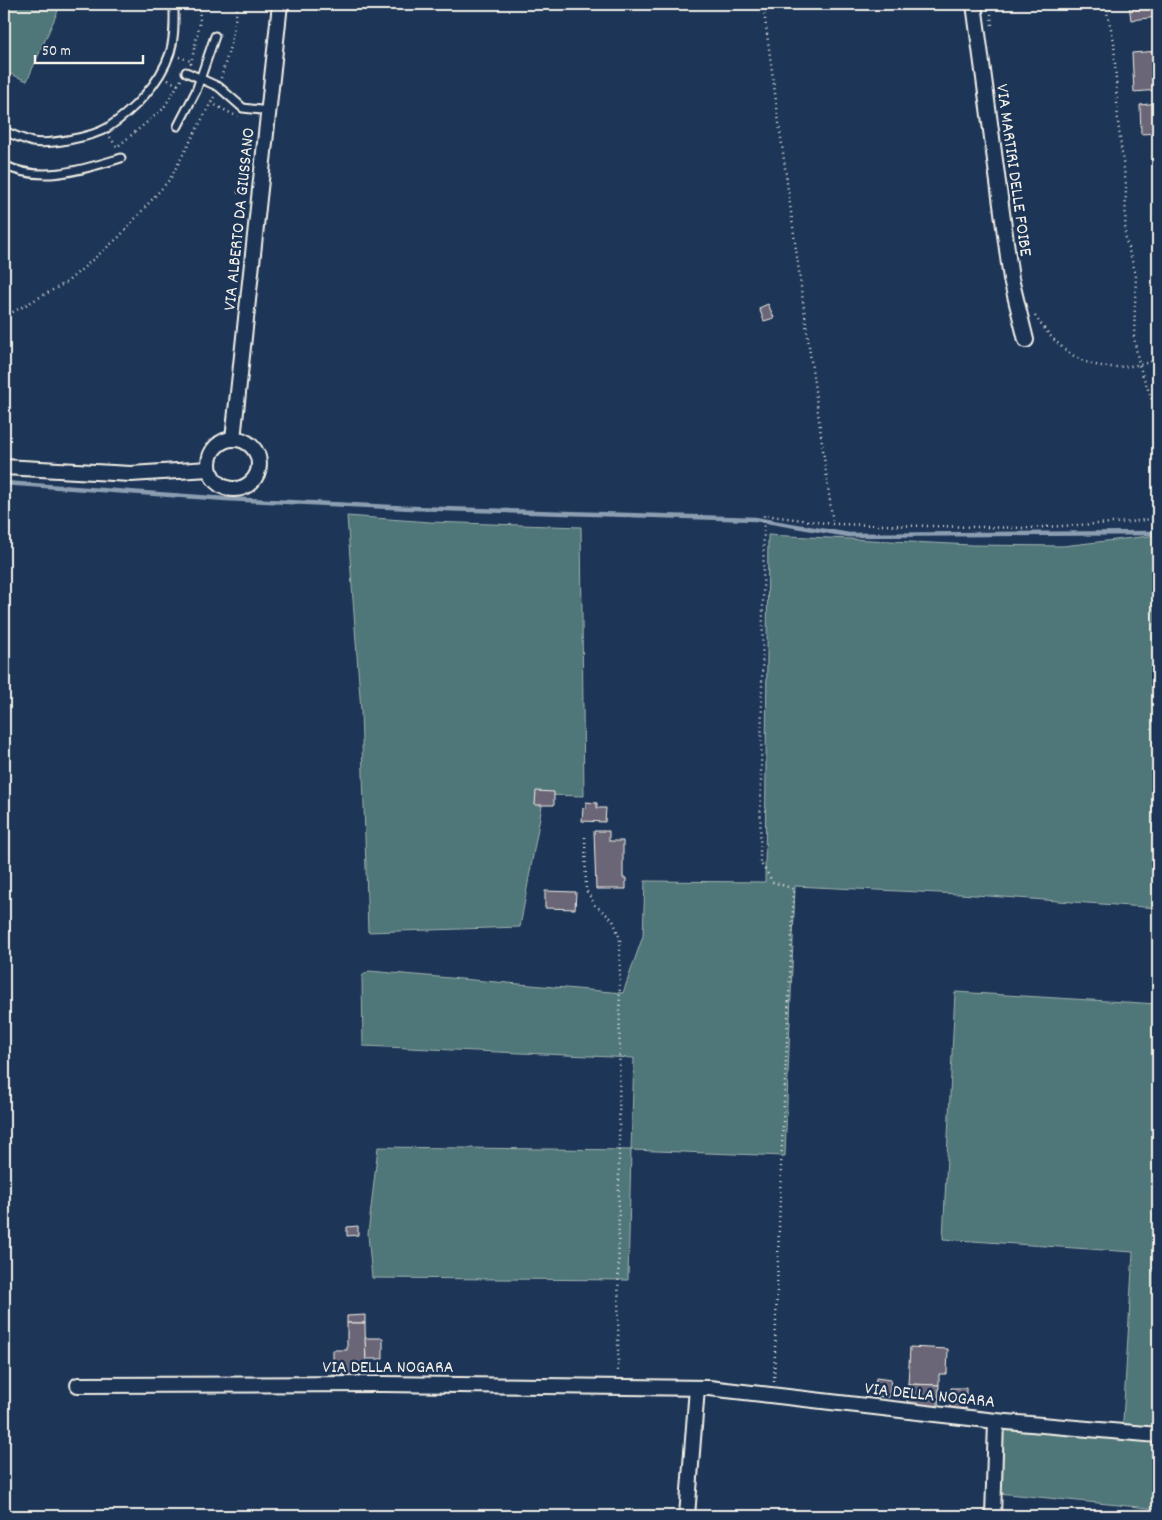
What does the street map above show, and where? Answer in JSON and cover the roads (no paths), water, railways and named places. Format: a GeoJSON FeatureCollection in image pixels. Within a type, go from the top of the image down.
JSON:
{"type":"FeatureCollection","features":[{"type":"Feature","properties":{"kind":"street","name":"VIA ALBERTO DA GIUSSANO"},"geometry":{"type":"LineString","coordinates":[[233,439],[280,4]]}},
{"type":"Feature","properties":{"kind":"street","name":"VIA MARTIRI DELLE FOIBE"},"geometry":{"type":"LineString","coordinates":[[974,4],[1011,279],[1026,340]]}},
{"type":"Feature","properties":{"kind":"street"},"geometry":{"type":"LineString","coordinates":[[233,439],[248,444],[258,458],[259,466],[251,482],[244,487],[227,489],[213,479],[209,468],[213,450],[219,444],[233,439]]}},
{"type":"Feature","properties":{"kind":"street"},"geometry":{"type":"LineString","coordinates":[[4,467],[131,474],[209,468]]}},
{"type":"Feature","properties":{"kind":"street","name":"VIA DELLA NOGARA"},"geometry":{"type":"LineString","coordinates":[[78,1384],[383,1384],[697,1388],[996,1421],[1158,1436]]}},
{"type":"Feature","properties":{"kind":"street"},"geometry":{"type":"LineString","coordinates":[[687,1516],[697,1388]]}},
{"type":"Feature","properties":{"kind":"street"},"geometry":{"type":"LineString","coordinates":[[993,1516],[996,1421]]}},
{"type":"Feature","properties":{"kind":"lane"},"geometry":{"type":"LineString","coordinates":[[4,131],[33,142],[52,142],[106,129],[141,100],[165,63],[170,53],[174,29],[174,4]]}},
{"type":"Feature","properties":{"kind":"lane"},"geometry":{"type":"LineString","coordinates":[[178,126],[201,79],[215,36]]}},
{"type":"Feature","properties":{"kind":"lane"},"geometry":{"type":"LineString","coordinates":[[186,72],[219,87],[243,108],[269,111]]}},
{"type":"Feature","properties":{"kind":"lane"},"geometry":{"type":"LineString","coordinates":[[4,165],[26,174],[74,172],[121,158]]}},
{"type":"Feature","properties":{"kind":"waterway"},"geometry":{"type":"LineString","coordinates":[[4,483],[226,499],[412,508],[755,519],[849,535],[1158,533]]}}]}
